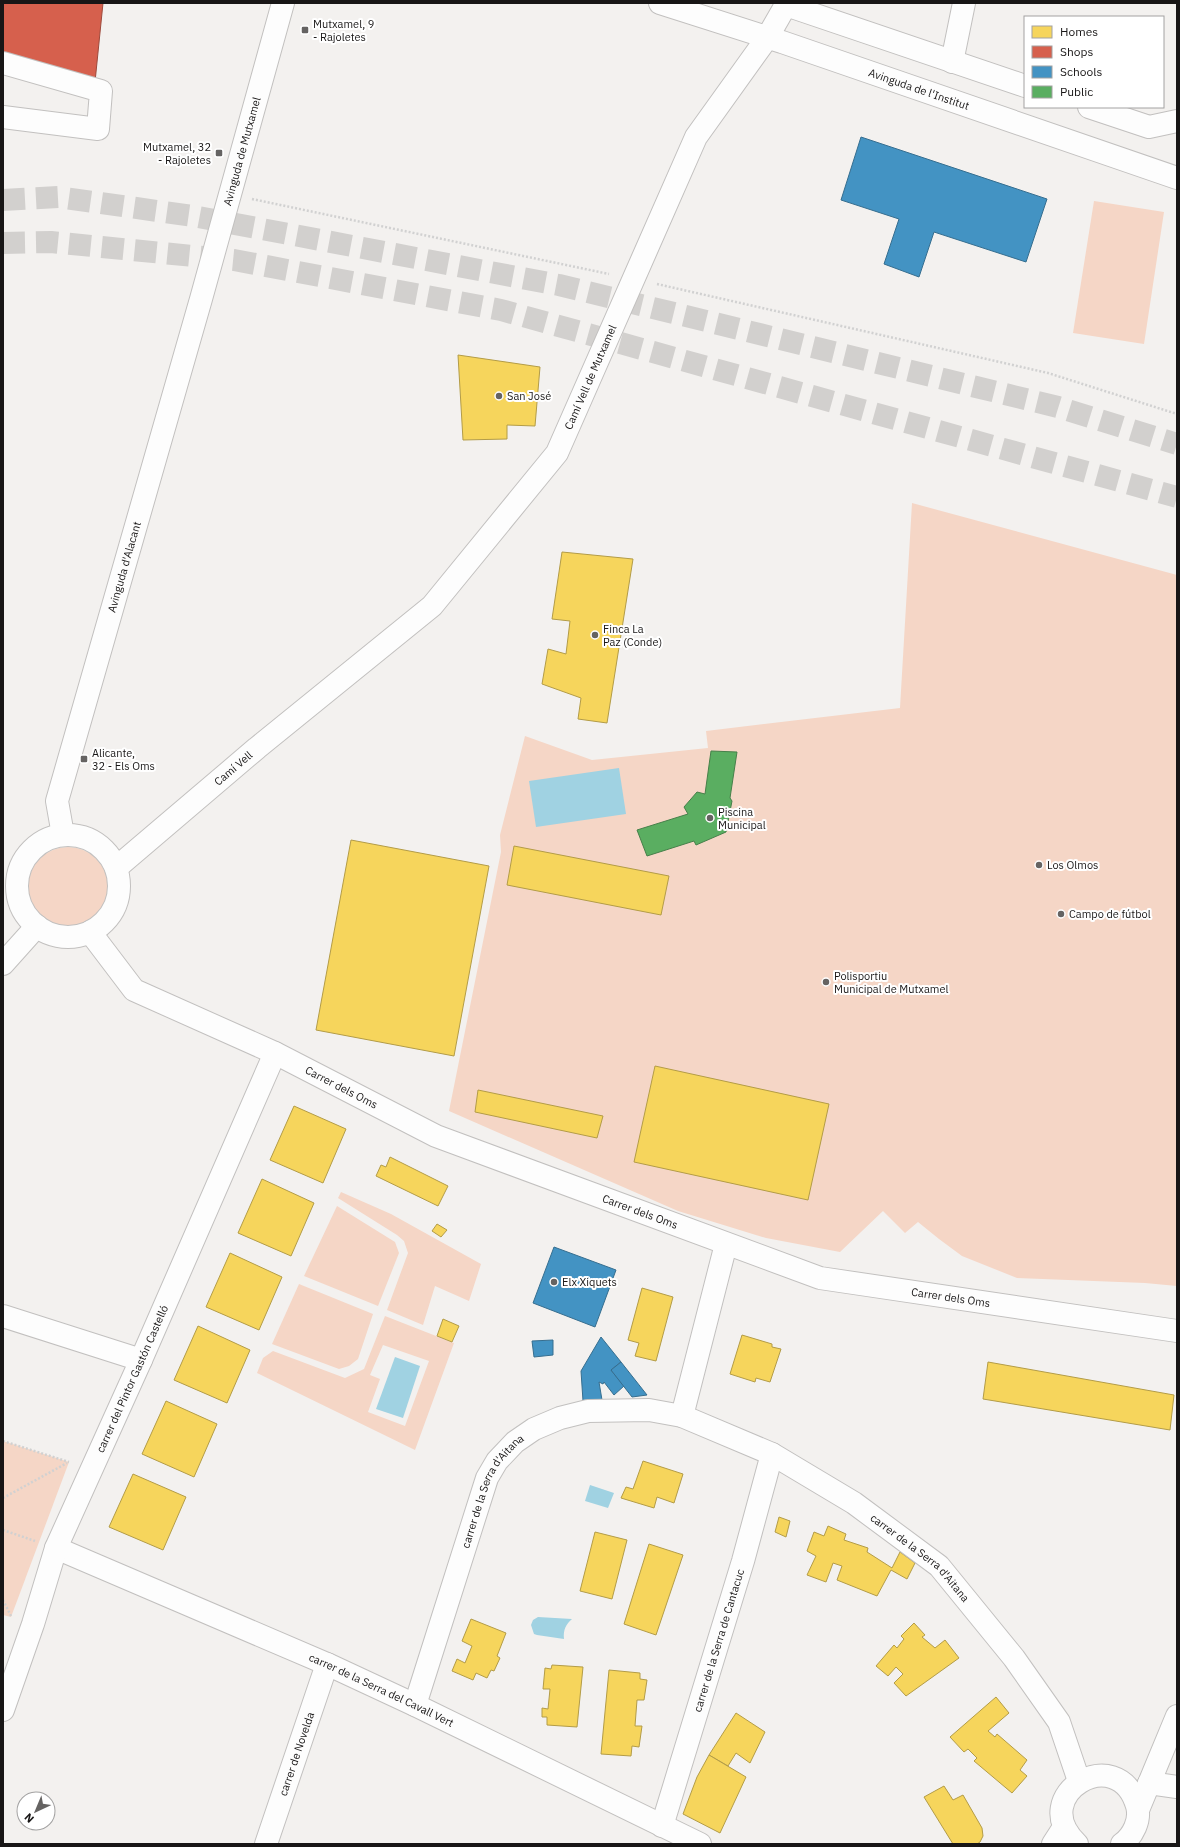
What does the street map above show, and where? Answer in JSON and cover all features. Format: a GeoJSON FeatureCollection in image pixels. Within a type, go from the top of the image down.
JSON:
{"type":"FeatureCollection","features":[{"type":"Feature","properties":{"kind":"street","name":"Avinguda de Mutxamel"},"geometry":{"type":"LineString","coordinates":[[201,299],[283,3]]}},
{"type":"Feature","properties":{"kind":"street","name":"Avinguda de l'Institut"},"geometry":{"type":"LineString","coordinates":[[660,3],[1177,178]]}},
{"type":"Feature","properties":{"kind":"street"},"geometry":{"type":"LineString","coordinates":[[952,62],[964,3]]}},
{"type":"Feature","properties":{"kind":"street","name":"Camí Vell de Mutxamel"},"geometry":{"type":"LineString","coordinates":[[352,672],[432,606],[557,453],[696,137],[767,38],[787,4]]}},
{"type":"Feature","properties":{"kind":"street"},"geometry":{"type":"LineString","coordinates":[[787,4],[1024,86]]}},
{"type":"Feature","properties":{"kind":"street"},"geometry":{"type":"LineString","coordinates":[[3,63],[101,91],[98,129],[3,117]]}},
{"type":"Feature","properties":{"kind":"street"},"geometry":{"type":"LineString","coordinates":[[1092,108],[1149,127],[1177,121]]}},
{"type":"Feature","properties":{"kind":"street","name":"Avinguda d'Alacant"},"geometry":{"type":"LineString","coordinates":[[63,835],[56,801],[201,299]]}},
{"type":"Feature","properties":{"kind":"street","name":"Camí Vell"},"geometry":{"type":"LineString","coordinates":[[116,868],[257,748],[352,672]]}},
{"type":"Feature","properties":{"kind":"street"},"geometry":{"type":"LineString","coordinates":[[63,835],[80,836],[95,843],[108,854],[116,868],[120,883],[118,898],[112,912],[103,924],[90,932],[77,936],[63,937],[50,933],[37,926],[27,916],[10,892],[25,859],[35,847],[49,839],[63,835]]}},
{"type":"Feature","properties":{"kind":"street"},"geometry":{"type":"LineString","coordinates":[[3,964],[37,926]]}},
{"type":"Feature","properties":{"kind":"street","name":"Carrer dels Oms"},"geometry":{"type":"LineString","coordinates":[[90,932],[134,990],[274,1053],[436,1136],[726,1244],[820,1278],[1177,1331]]}},
{"type":"Feature","properties":{"kind":"street","name":"carrer del Pintor Gastón Castelló"},"geometry":{"type":"LineString","coordinates":[[3,1710],[33,1624],[48,1545],[92,1469],[141,1360],[274,1053]]}},
{"type":"Feature","properties":{"kind":"street"},"geometry":{"type":"LineString","coordinates":[[682,1416],[726,1244]]}},
{"type":"Feature","properties":{"kind":"street"},"geometry":{"type":"LineString","coordinates":[[3,1316],[141,1360]]}},
{"type":"Feature","properties":{"kind":"street","name":"carrer de la Serra d'Aitana"},"geometry":{"type":"LineString","coordinates":[[415,1705],[488,1478],[497,1461],[515,1442],[534,1429],[560,1418],[588,1411],[649,1410],[682,1416],[772,1454],[854,1503],[939,1566],[1014,1658],[1059,1722],[1079,1781]]}},
{"type":"Feature","properties":{"kind":"street","name":"carrer de la Serra de Cantacuc"},"geometry":{"type":"LineString","coordinates":[[662,1826],[743,1561],[772,1454]]}},
{"type":"Feature","properties":{"kind":"street","name":"carrer de la Serra del Cavall Vert"},"geometry":{"type":"LineString","coordinates":[[48,1545],[327,1664],[415,1705],[700,1844]]}},
{"type":"Feature","properties":{"kind":"street","name":"carrer de Novelda"},"geometry":{"type":"LineString","coordinates":[[266,1844],[327,1664]]}},
{"type":"Feature","properties":{"kind":"street"},"geometry":{"type":"LineString","coordinates":[[1122,1844],[1132,1834],[1137,1823],[1138,1810],[1177,1716]]}},
{"type":"Feature","properties":{"kind":"street"},"geometry":{"type":"LineString","coordinates":[[1077,1844],[1070,1836],[1059,1835],[1064,1801],[1070,1790],[1079,1781],[1091,1776],[1104,1776],[1116,1779],[1127,1786],[1134,1797],[1138,1810]]}},
{"type":"Feature","properties":{"kind":"street"},"geometry":{"type":"LineString","coordinates":[[1149,1784],[1177,1787]]}},
{"type":"Feature","properties":{"kind":"path"},"geometry":{"type":"LineString","coordinates":[[230,194],[700,292],[1048,373],[1177,414]]}},
{"type":"Feature","properties":{"kind":"path"},"geometry":{"type":"LineString","coordinates":[[3,1441],[92,1469]]}},
{"type":"Feature","properties":{"kind":"path"},"geometry":{"type":"LineString","coordinates":[[3,1498],[69,1462]]}},
{"type":"Feature","properties":{"kind":"path"},"geometry":{"type":"LineString","coordinates":[[3,1530],[48,1545]]}},
{"type":"Feature","properties":{"kind":"path"},"geometry":{"type":"LineString","coordinates":[[3,1600],[11,1617]]}},
{"type":"Feature","properties":{"kind":"shaded area"},"geometry":{"type":"Polygon","coordinates":[[[1094,201],[1164,212],[1144,344],[1073,333],[1094,201]]]}},
{"type":"Feature","properties":{"kind":"shaded area","name":"Polisportiu Municipal de Mutxamel"},"geometry":{"type":"Polygon","coordinates":[[[912,503],[1177,575],[1177,1286],[1145,1283],[1017,1278],[962,1256],[918,1222],[905,1233],[883,1211],[840,1252],[766,1238],[678,1211],[449,1111],[501,852],[500,835],[525,736],[592,760],[708,748],[706,731],[900,708],[912,503]]]}},
{"type":"Feature","properties":{"kind":"shaded area"},"geometry":{"type":"Polygon","coordinates":[[[68,847],[83,850],[96,859],[105,872],[108,887],[105,902],[96,915],[83,924],[68,927],[53,924],[40,915],[31,902],[28,887],[31,872],[40,859],[53,850],[68,847]]]}},
{"type":"Feature","properties":{"kind":"shaded area"},"geometry":{"type":"Polygon","coordinates":[[[341,1192],[391,1214],[481,1264],[469,1301],[435,1286],[423,1325],[387,1310],[408,1253],[404,1241],[397,1235],[338,1198],[341,1192]]]}},
{"type":"Feature","properties":{"kind":"shaded area"},"geometry":{"type":"Polygon","coordinates":[[[337,1206],[395,1242],[399,1253],[378,1306],[304,1276],[337,1206]]]}},
{"type":"Feature","properties":{"kind":"shaded area"},"geometry":{"type":"Polygon","coordinates":[[[299,1284],[373,1314],[358,1359],[349,1366],[339,1369],[272,1344],[299,1284]]]}},
{"type":"Feature","properties":{"kind":"shaded area"},"geometry":{"type":"Polygon","coordinates":[[[385,1316],[454,1343],[415,1450],[257,1373],[263,1358],[273,1351],[345,1378],[364,1369],[385,1316]],[[383,1345],[370,1375],[380,1379],[368,1412],[405,1426],[429,1361],[383,1345]]]}},
{"type":"Feature","properties":{"kind":"shaded area"},"geometry":{"type":"Polygon","coordinates":[[[3,1441],[69,1462],[11,1617],[3,1615],[3,1441]]]}},
{"type":"Feature","properties":{"kind":"water"},"geometry":{"type":"Polygon","coordinates":[[[619,768],[626,814],[536,827],[529,781],[619,768]]]}},
{"type":"Feature","properties":{"kind":"water"},"geometry":{"type":"Polygon","coordinates":[[[395,1357],[420,1366],[403,1418],[376,1409],[395,1357]]]}},
{"type":"Feature","properties":{"kind":"water"},"geometry":{"type":"Polygon","coordinates":[[[590,1485],[614,1493],[608,1508],[585,1501],[590,1485]]]}},
{"type":"Feature","properties":{"kind":"water"},"geometry":{"type":"Polygon","coordinates":[[[538,1617],[572,1619],[565,1628],[564,1639],[534,1634],[531,1625],[533,1620],[538,1617]]]}},
{"type":"Feature","properties":{"kind":"building: Homes","name":"San José"},"geometry":{"type":"Polygon","coordinates":[[[458,355],[540,367],[535,426],[507,425],[507,439],[463,440],[458,355]]]}},
{"type":"Feature","properties":{"kind":"building: Homes","name":"Finca La Paz (Conde)"},"geometry":{"type":"Polygon","coordinates":[[[562,552],[633,559],[607,723],[578,719],[581,698],[542,684],[548,649],[566,654],[570,621],[552,619],[562,552]]]}},
{"type":"Feature","properties":{"kind":"building: Homes"},"geometry":{"type":"Polygon","coordinates":[[[351,840],[489,866],[454,1056],[316,1030],[351,840]]]}},
{"type":"Feature","properties":{"kind":"building: Homes"},"geometry":{"type":"Polygon","coordinates":[[[514,846],[669,876],[661,915],[507,885],[514,846]]]}},
{"type":"Feature","properties":{"kind":"building: Homes"},"geometry":{"type":"Polygon","coordinates":[[[655,1066],[829,1104],[808,1200],[634,1162],[655,1066]]]}},
{"type":"Feature","properties":{"kind":"building: Homes"},"geometry":{"type":"Polygon","coordinates":[[[478,1090],[603,1116],[597,1138],[475,1112],[478,1090]]]}},
{"type":"Feature","properties":{"kind":"building: Homes"},"geometry":{"type":"Polygon","coordinates":[[[294,1106],[346,1129],[323,1183],[270,1160],[294,1106]]]}},
{"type":"Feature","properties":{"kind":"building: Homes"},"geometry":{"type":"Polygon","coordinates":[[[390,1157],[448,1186],[438,1206],[376,1176],[381,1165],[386,1167],[390,1157]]]}},
{"type":"Feature","properties":{"kind":"building: Homes"},"geometry":{"type":"Polygon","coordinates":[[[262,1179],[314,1203],[291,1256],[238,1233],[262,1179]]]}},
{"type":"Feature","properties":{"kind":"building: Homes"},"geometry":{"type":"Polygon","coordinates":[[[437,1224],[447,1230],[441,1237],[432,1231],[437,1224]]]}},
{"type":"Feature","properties":{"kind":"building: Homes"},"geometry":{"type":"Polygon","coordinates":[[[230,1253],[282,1277],[259,1330],[206,1307],[230,1253]]]}},
{"type":"Feature","properties":{"kind":"building: Homes"},"geometry":{"type":"Polygon","coordinates":[[[642,1288],[673,1297],[656,1361],[635,1356],[639,1343],[628,1340],[642,1288]]]}},
{"type":"Feature","properties":{"kind":"building: Homes"},"geometry":{"type":"Polygon","coordinates":[[[443,1319],[459,1326],[452,1342],[437,1336],[443,1319]]]}},
{"type":"Feature","properties":{"kind":"building: Homes"},"geometry":{"type":"Polygon","coordinates":[[[198,1326],[250,1350],[227,1403],[174,1380],[198,1326]]]}},
{"type":"Feature","properties":{"kind":"building: Homes"},"geometry":{"type":"Polygon","coordinates":[[[742,1335],[772,1344],[772,1347],[781,1349],[770,1382],[756,1378],[755,1382],[730,1374],[742,1335]]]}},
{"type":"Feature","properties":{"kind":"building: Homes"},"geometry":{"type":"Polygon","coordinates":[[[988,1362],[1174,1395],[1170,1430],[983,1399],[988,1362]]]}},
{"type":"Feature","properties":{"kind":"building: Homes"},"geometry":{"type":"Polygon","coordinates":[[[166,1401],[217,1424],[194,1477],[142,1454],[166,1401]]]}},
{"type":"Feature","properties":{"kind":"building: Homes"},"geometry":{"type":"Polygon","coordinates":[[[643,1461],[683,1474],[674,1503],[657,1497],[654,1508],[621,1498],[626,1487],[633,1489],[643,1461]]]}},
{"type":"Feature","properties":{"kind":"building: Homes"},"geometry":{"type":"Polygon","coordinates":[[[133,1474],[186,1497],[163,1550],[109,1527],[133,1474]]]}},
{"type":"Feature","properties":{"kind":"building: Homes"},"geometry":{"type":"Polygon","coordinates":[[[779,1517],[790,1521],[786,1537],[775,1532],[779,1517]]]}},
{"type":"Feature","properties":{"kind":"building: Homes"},"geometry":{"type":"Polygon","coordinates":[[[828,1526],[846,1534],[844,1540],[868,1548],[867,1552],[892,1568],[900,1552],[915,1563],[907,1579],[891,1570],[877,1596],[837,1580],[842,1566],[833,1563],[826,1582],[807,1575],[816,1556],[807,1551],[814,1532],[824,1536],[828,1526]]]}},
{"type":"Feature","properties":{"kind":"building: Homes"},"geometry":{"type":"Polygon","coordinates":[[[595,1532],[627,1540],[612,1599],[580,1591],[595,1532]]]}},
{"type":"Feature","properties":{"kind":"building: Homes"},"geometry":{"type":"Polygon","coordinates":[[[649,1544],[683,1555],[656,1635],[624,1624],[649,1544]]]}},
{"type":"Feature","properties":{"kind":"building: Homes"},"geometry":{"type":"Polygon","coordinates":[[[471,1619],[506,1633],[497,1656],[500,1658],[494,1671],[491,1670],[487,1678],[476,1673],[473,1680],[452,1671],[457,1659],[465,1663],[472,1646],[462,1641],[471,1619]]]}},
{"type":"Feature","properties":{"kind":"building: Homes"},"geometry":{"type":"Polygon","coordinates":[[[914,1623],[925,1635],[922,1637],[935,1648],[945,1640],[959,1658],[906,1696],[894,1683],[903,1674],[896,1667],[888,1676],[876,1666],[894,1645],[897,1648],[904,1639],[901,1636],[914,1623]]]}},
{"type":"Feature","properties":{"kind":"building: Homes"},"geometry":{"type":"Polygon","coordinates":[[[552,1665],[583,1667],[577,1727],[547,1725],[547,1717],[542,1717],[542,1708],[548,1709],[550,1689],[543,1689],[545,1668],[551,1669],[552,1665]]]}},
{"type":"Feature","properties":{"kind":"building: Homes"},"geometry":{"type":"Polygon","coordinates":[[[609,1670],[640,1673],[640,1679],[647,1680],[644,1700],[637,1700],[635,1726],[642,1726],[639,1747],[632,1746],[631,1756],[601,1754],[609,1670]]]}},
{"type":"Feature","properties":{"kind":"building: Homes"},"geometry":{"type":"Polygon","coordinates":[[[996,1697],[1009,1713],[988,1731],[995,1737],[997,1734],[1027,1760],[1020,1770],[1027,1776],[1012,1793],[974,1761],[977,1758],[968,1749],[964,1752],[950,1737],[996,1697]]]}},
{"type":"Feature","properties":{"kind":"building: Homes"},"geometry":{"type":"Polygon","coordinates":[[[736,1713],[765,1732],[750,1763],[736,1753],[728,1766],[709,1755],[736,1713]]]}},
{"type":"Feature","properties":{"kind":"building: Homes"},"geometry":{"type":"Polygon","coordinates":[[[709,1755],[746,1777],[720,1833],[683,1814],[697,1777],[709,1755]]]}},
{"type":"Feature","properties":{"kind":"building: Homes"},"geometry":{"type":"Polygon","coordinates":[[[944,1786],[953,1800],[963,1795],[982,1828],[983,1836],[977,1844],[953,1844],[924,1797],[944,1786]]]}},
{"type":"Feature","properties":{"kind":"building: Shops"},"geometry":{"type":"Polygon","coordinates":[[[3,3],[103,3],[95,82],[3,56],[3,3]]]}},
{"type":"Feature","properties":{"kind":"building: Schools"},"geometry":{"type":"Polygon","coordinates":[[[861,137],[1047,199],[1026,262],[934,232],[919,277],[884,264],[899,219],[841,200],[861,137]]]}},
{"type":"Feature","properties":{"kind":"building: Schools"},"geometry":{"type":"Polygon","coordinates":[[[554,1247],[616,1270],[595,1327],[533,1303],[554,1247]]]}},
{"type":"Feature","properties":{"kind":"building: Schools"},"geometry":{"type":"Polygon","coordinates":[[[601,1337],[621,1362],[611,1370],[624,1386],[614,1395],[604,1382],[603,1384],[599,1382],[602,1400],[583,1401],[581,1371],[601,1337]]]}},
{"type":"Feature","properties":{"kind":"building: Schools"},"geometry":{"type":"Polygon","coordinates":[[[553,1340],[553,1355],[534,1357],[532,1341],[553,1340]]]}},
{"type":"Feature","properties":{"kind":"building: Schools"},"geometry":{"type":"Polygon","coordinates":[[[621,1362],[647,1395],[632,1397],[611,1370],[621,1362]]]}},
{"type":"Feature","properties":{"kind":"building: Public"},"geometry":{"type":"Polygon","coordinates":[[[711,751],[737,752],[730,798],[732,801],[726,832],[696,845],[694,841],[647,856],[637,830],[688,814],[684,807],[697,792],[705,794],[711,751]]]}},
{"type":"Feature","properties":{"kind":"tunnel"},"geometry":{"type":"LineString","coordinates":[[3,200],[58,197],[193,216],[559,285],[1058,407],[1177,444]]}},
{"type":"Feature","properties":{"kind":"tunnel"},"geometry":{"type":"LineString","coordinates":[[3,243],[51,242],[234,260],[501,310],[1177,497]]}},
{"type":"Feature","properties":{"kind":"place","name":"Mutxamel, 9 - Rajoletes"},"geometry":{"type":"Point","coordinates":[305,30]}},
{"type":"Feature","properties":{"kind":"place","name":"Mutxamel, 32 - Rajoletes"},"geometry":{"type":"Point","coordinates":[219,153]}},
{"type":"Feature","properties":{"kind":"place","name":"San José"},"geometry":{"type":"Point","coordinates":[499,396]}},
{"type":"Feature","properties":{"kind":"place","name":"Finca La Paz (Conde)"},"geometry":{"type":"Point","coordinates":[595,635]}},
{"type":"Feature","properties":{"kind":"place","name":"Alicante, 32 - Els Oms"},"geometry":{"type":"Point","coordinates":[84,759]}},
{"type":"Feature","properties":{"kind":"place","name":"Piscina Municipal"},"geometry":{"type":"Point","coordinates":[710,818]}},
{"type":"Feature","properties":{"kind":"place","name":"Los Olmos"},"geometry":{"type":"Point","coordinates":[1039,865]}},
{"type":"Feature","properties":{"kind":"place","name":"Campo de fútbol"},"geometry":{"type":"Point","coordinates":[1061,914]}},
{"type":"Feature","properties":{"kind":"place","name":"Polisportiu Municipal de Mutxamel"},"geometry":{"type":"Point","coordinates":[826,982]}},
{"type":"Feature","properties":{"kind":"place","name":"Elx Xiquets"},"geometry":{"type":"Point","coordinates":[554,1282]}}]}
